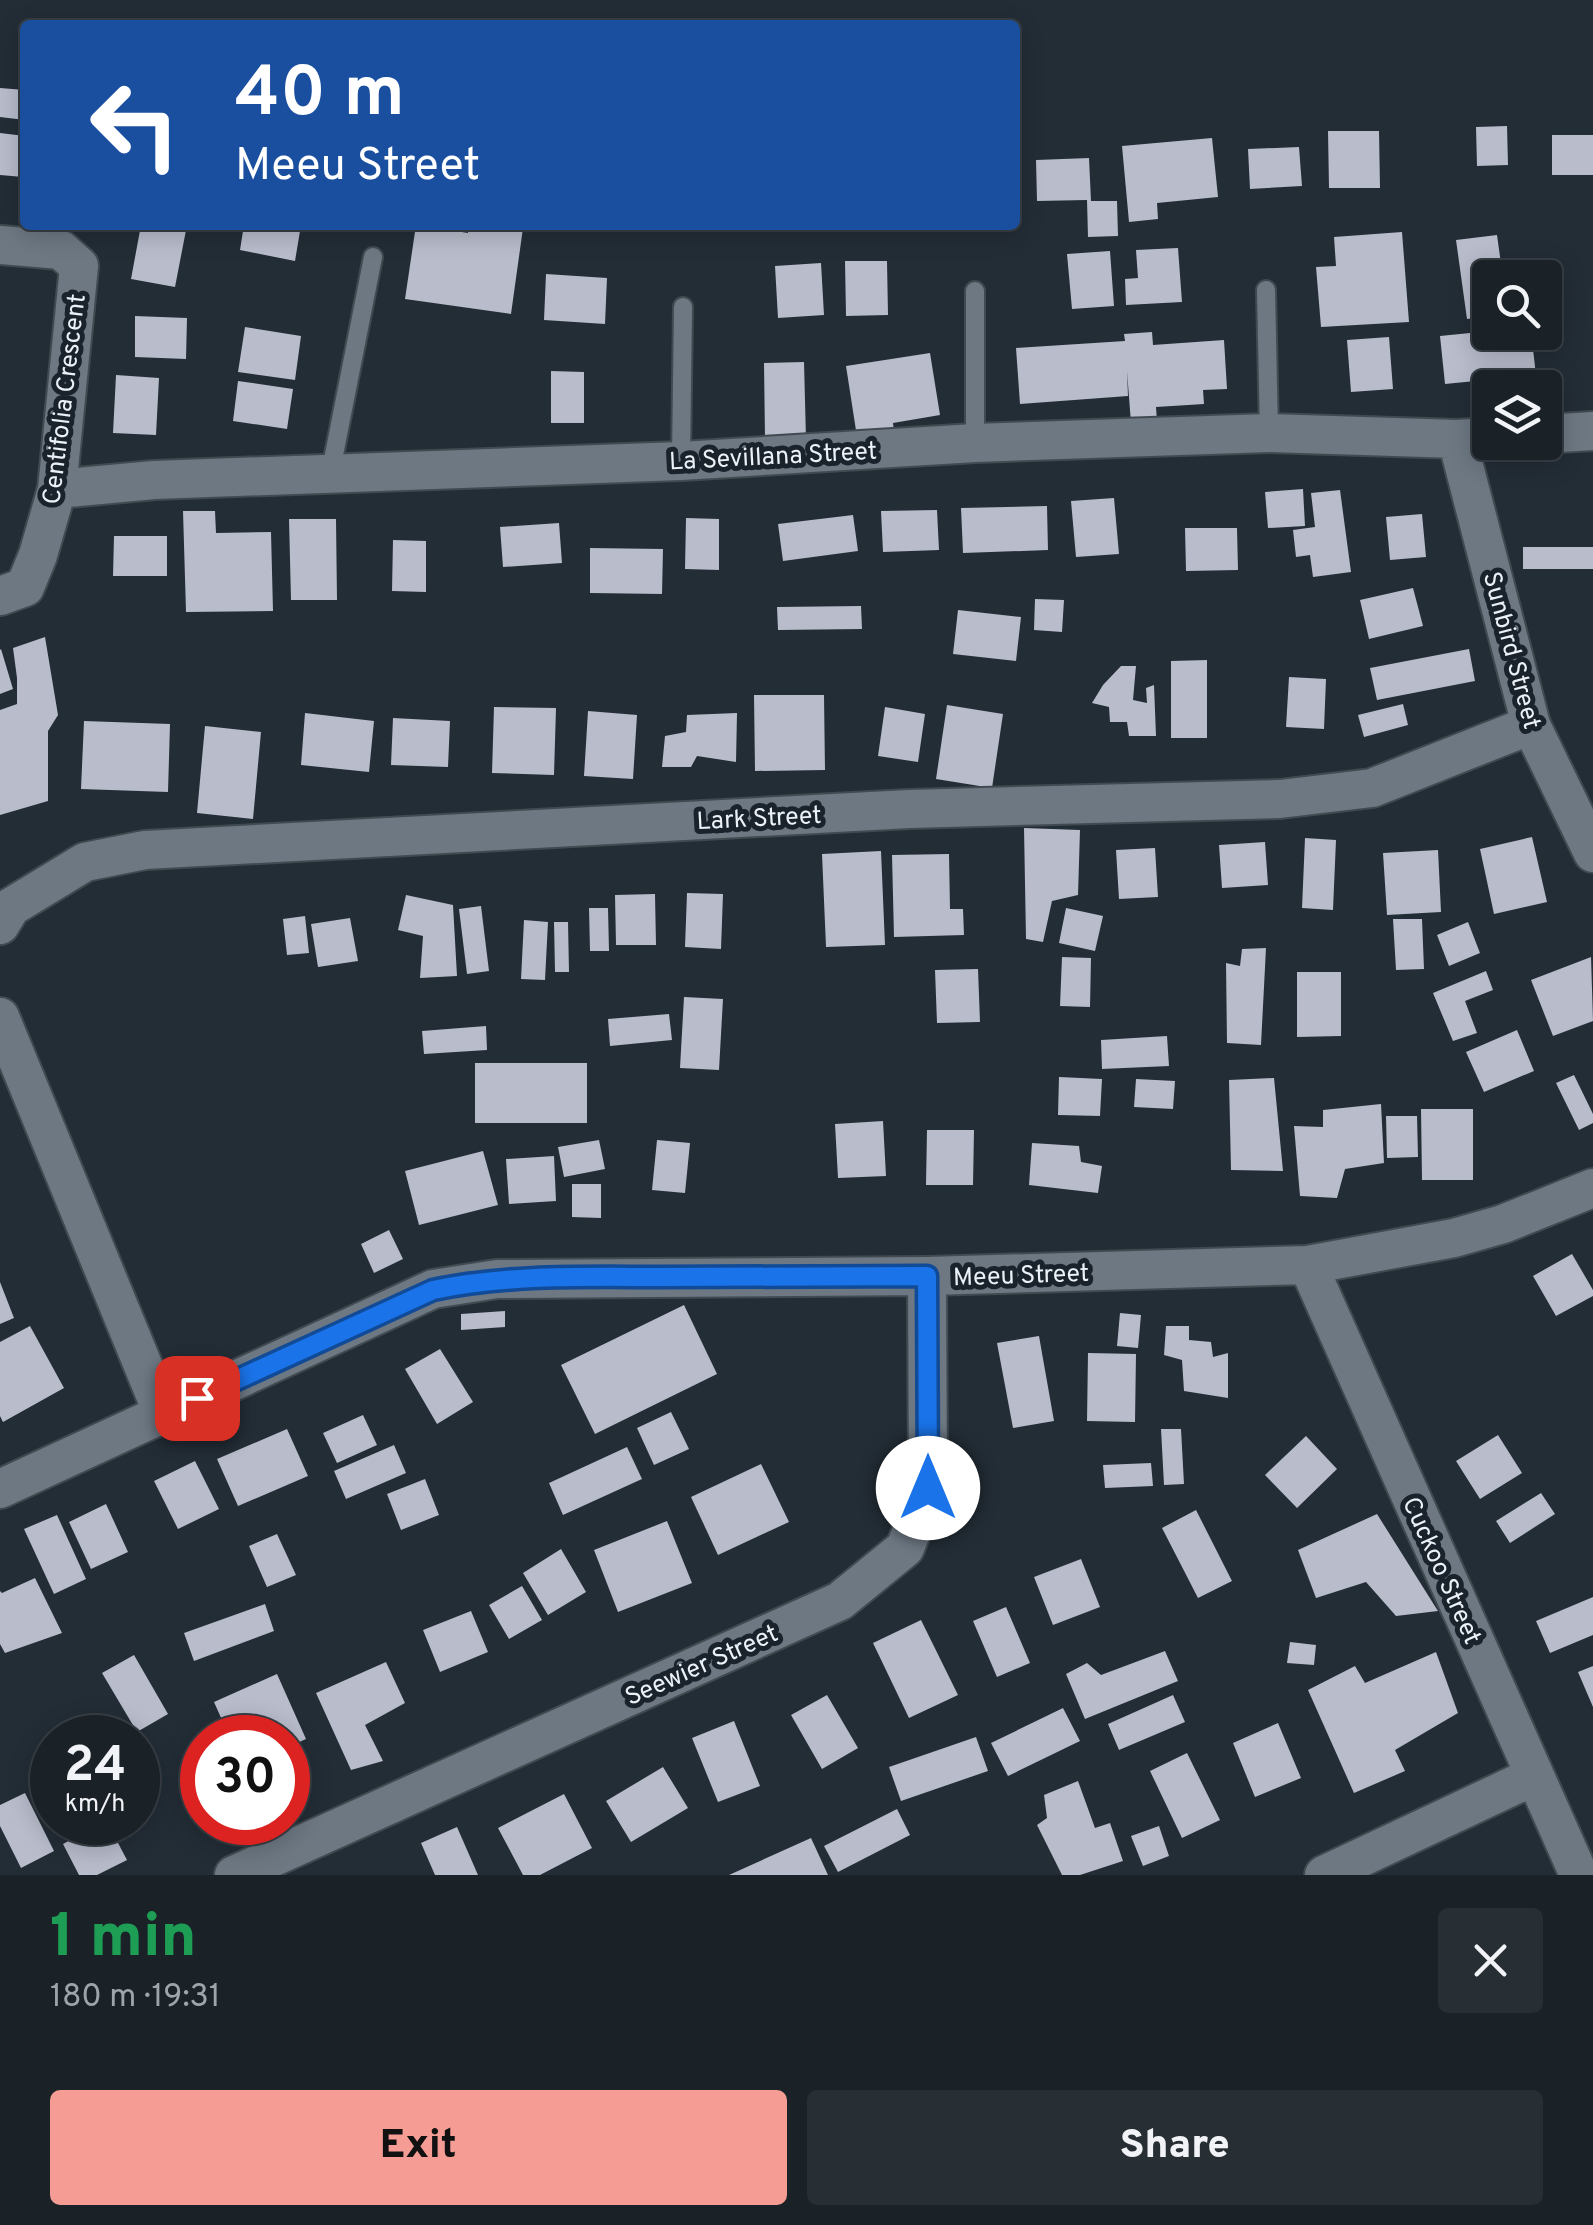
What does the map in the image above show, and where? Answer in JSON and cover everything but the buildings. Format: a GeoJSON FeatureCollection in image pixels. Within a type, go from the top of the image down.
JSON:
{"type":"FeatureCollection","features":[{"type":"Feature","properties":{"kind":"street","name":"Centifolia Crescent"},"geometry":{"type":"LineString","coordinates":[[0,245],[61,250],[79,266],[57,489],[25,588],[0,596]]}},
{"type":"Feature","properties":{"kind":"street"},"geometry":{"type":"LineString","coordinates":[[1562,433],[1593,432]]}},
{"type":"Feature","properties":{"kind":"street","name":"La Sevillana Street"},"geometry":{"type":"LineString","coordinates":[[57,489],[154,480],[681,462],[974,443],[1269,433],[1472,438]]}},
{"type":"Feature","properties":{"kind":"street","name":"Sunbird Street"},"geometry":{"type":"LineString","coordinates":[[1478,460],[1530,725],[1593,853]]}},
{"type":"Feature","properties":{"kind":"street","name":"Lark Street"},"geometry":{"type":"LineString","coordinates":[[0,925],[11,907],[85,862],[146,850],[909,809],[1280,799],[1372,788],[1530,725]]}},
{"type":"Feature","properties":{"kind":"street"},"geometry":{"type":"LineString","coordinates":[[0,1017],[163,1414]]}},
{"type":"Feature","properties":{"kind":"street","name":"Meeu Street"},"geometry":{"type":"LineString","coordinates":[[0,1489],[433,1290],[464,1283],[1308,1265],[1454,1238],[1503,1224],[1593,1188]]}},
{"type":"Feature","properties":{"kind":"street","name":"Cuckoo Street"},"geometry":{"type":"LineString","coordinates":[[1308,1265],[1579,1875]]}},
{"type":"Feature","properties":{"kind":"street","name":"Seewier Street"},"geometry":{"type":"LineString","coordinates":[[234,1875],[840,1601],[905,1548],[928,1488],[927,1276]]}},
{"type":"Feature","properties":{"kind":"street"},"geometry":{"type":"LineString","coordinates":[[1324,1875],[1534,1776]]}},
{"type":"Feature","properties":{"kind":"lane"},"geometry":{"type":"LineString","coordinates":[[330,476],[373,257]]}},
{"type":"Feature","properties":{"kind":"lane"},"geometry":{"type":"LineString","coordinates":[[1266,290],[1269,433]]}},
{"type":"Feature","properties":{"kind":"lane"},"geometry":{"type":"LineString","coordinates":[[974,443],[976,291]]}},
{"type":"Feature","properties":{"kind":"lane"},"geometry":{"type":"LineString","coordinates":[[681,462],[683,306]]}},
{"type":"Feature","properties":{"kind":"route"},"geometry":{"type":"LineString","coordinates":[[197,1398],[433,1290],[464,1283],[626,1277],[927,1276],[928,1488]]}}]}
